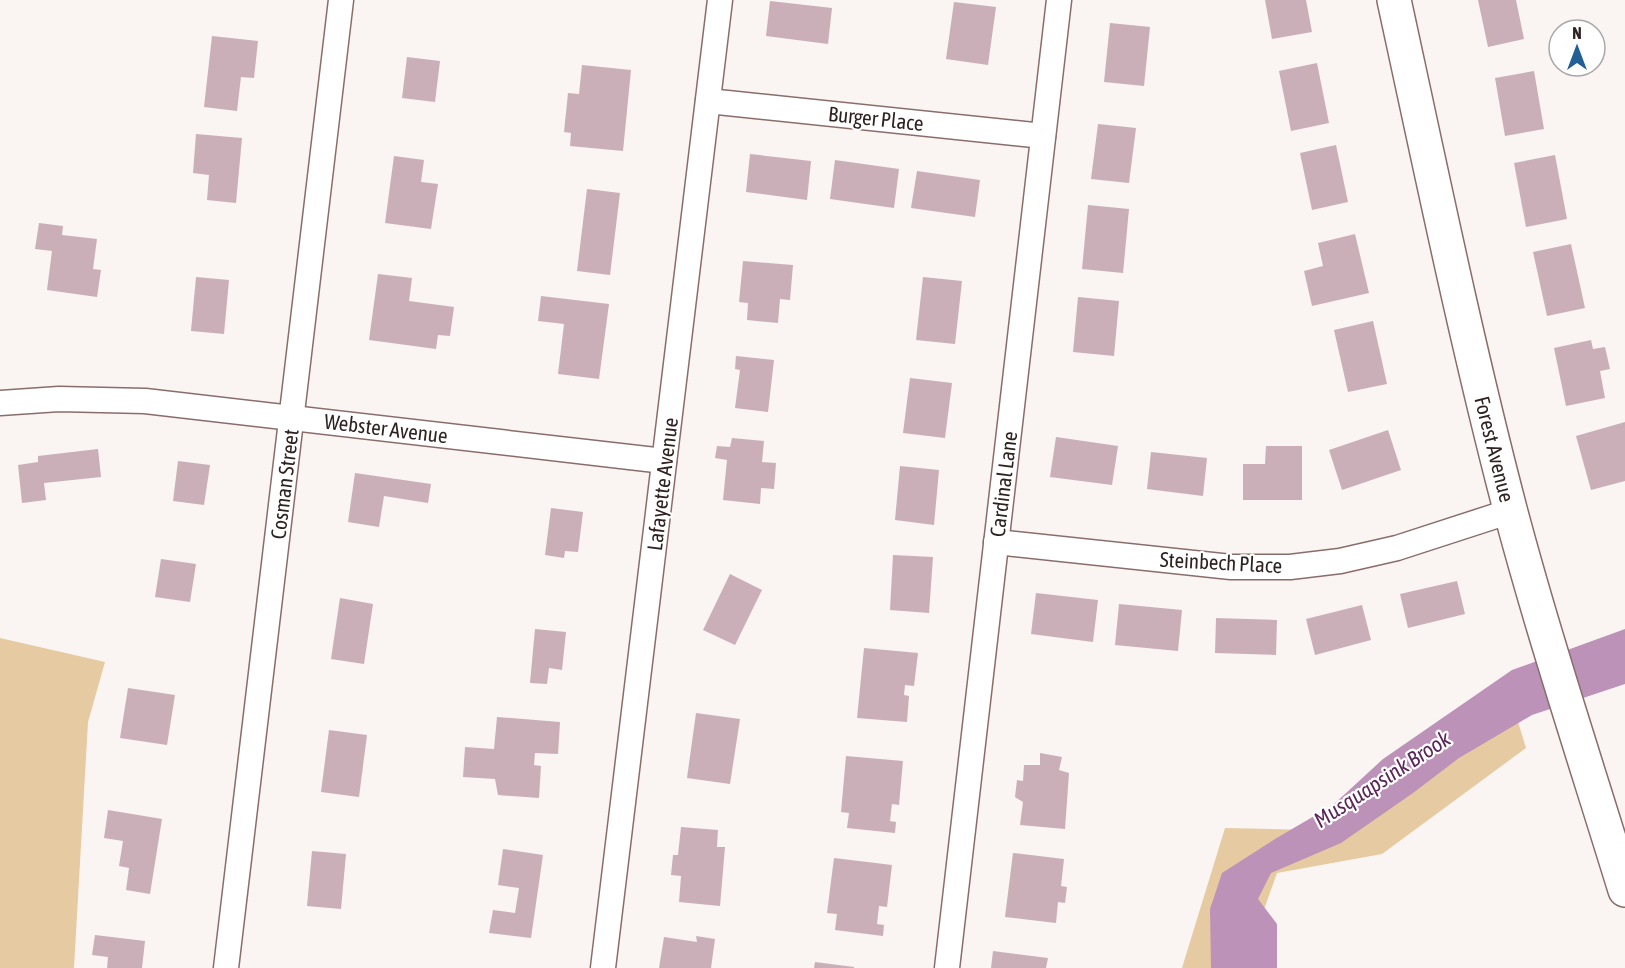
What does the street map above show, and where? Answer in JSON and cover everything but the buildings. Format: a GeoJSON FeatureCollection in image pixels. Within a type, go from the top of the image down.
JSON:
{"type":"FeatureCollection","features":[{"type":"Feature","properties":{"kind":"main road","name":"Forest Avenue"},"geometry":{"type":"LineString","coordinates":[[1394,0],[1475,373],[1526,566],[1625,890]]}},
{"type":"Feature","properties":{"kind":"street","name":"Cosman Street"},"geometry":{"type":"LineString","coordinates":[[226,968],[341,0]]}},
{"type":"Feature","properties":{"kind":"street","name":"Lafayette Avenue"},"geometry":{"type":"LineString","coordinates":[[603,968],[720,0]]}},
{"type":"Feature","properties":{"kind":"street","name":"Cardinal Lane"},"geometry":{"type":"LineString","coordinates":[[947,968],[1059,0]]}},
{"type":"Feature","properties":{"kind":"street","name":"Burger Place"},"geometry":{"type":"LineString","coordinates":[[708,101],[1043,136]]}},
{"type":"Feature","properties":{"kind":"street","name":"Webster Avenue"},"geometry":{"type":"LineString","coordinates":[[0,403],[59,399],[145,401],[664,461]]}},
{"type":"Feature","properties":{"kind":"street","name":"Steinbech Place"},"geometry":{"type":"LineString","coordinates":[[996,542],[1231,567],[1290,567],[1340,561],[1397,548],[1511,511]]}},
{"type":"Feature","properties":{"kind":"shaded area"},"geometry":{"type":"Polygon","coordinates":[[[0,638],[105,662],[88,722],[74,968],[0,968],[0,638]]]}},
{"type":"Feature","properties":{"kind":"shaded area"},"geometry":{"type":"Polygon","coordinates":[[[1515,712],[1526,748],[1382,854],[1277,873],[1256,932],[1252,968],[1182,968],[1225,828],[1312,830],[1515,712]]]}},
{"type":"Feature","properties":{"kind":"water","name":"Musquapsink Brook"},"geometry":{"type":"Polygon","coordinates":[[[1625,629],[1625,684],[1532,715],[1459,758],[1341,843],[1271,873],[1258,899],[1277,924],[1277,968],[1211,968],[1210,909],[1222,873],[1333,805],[1383,759],[1512,670],[1625,629]]]}}]}
